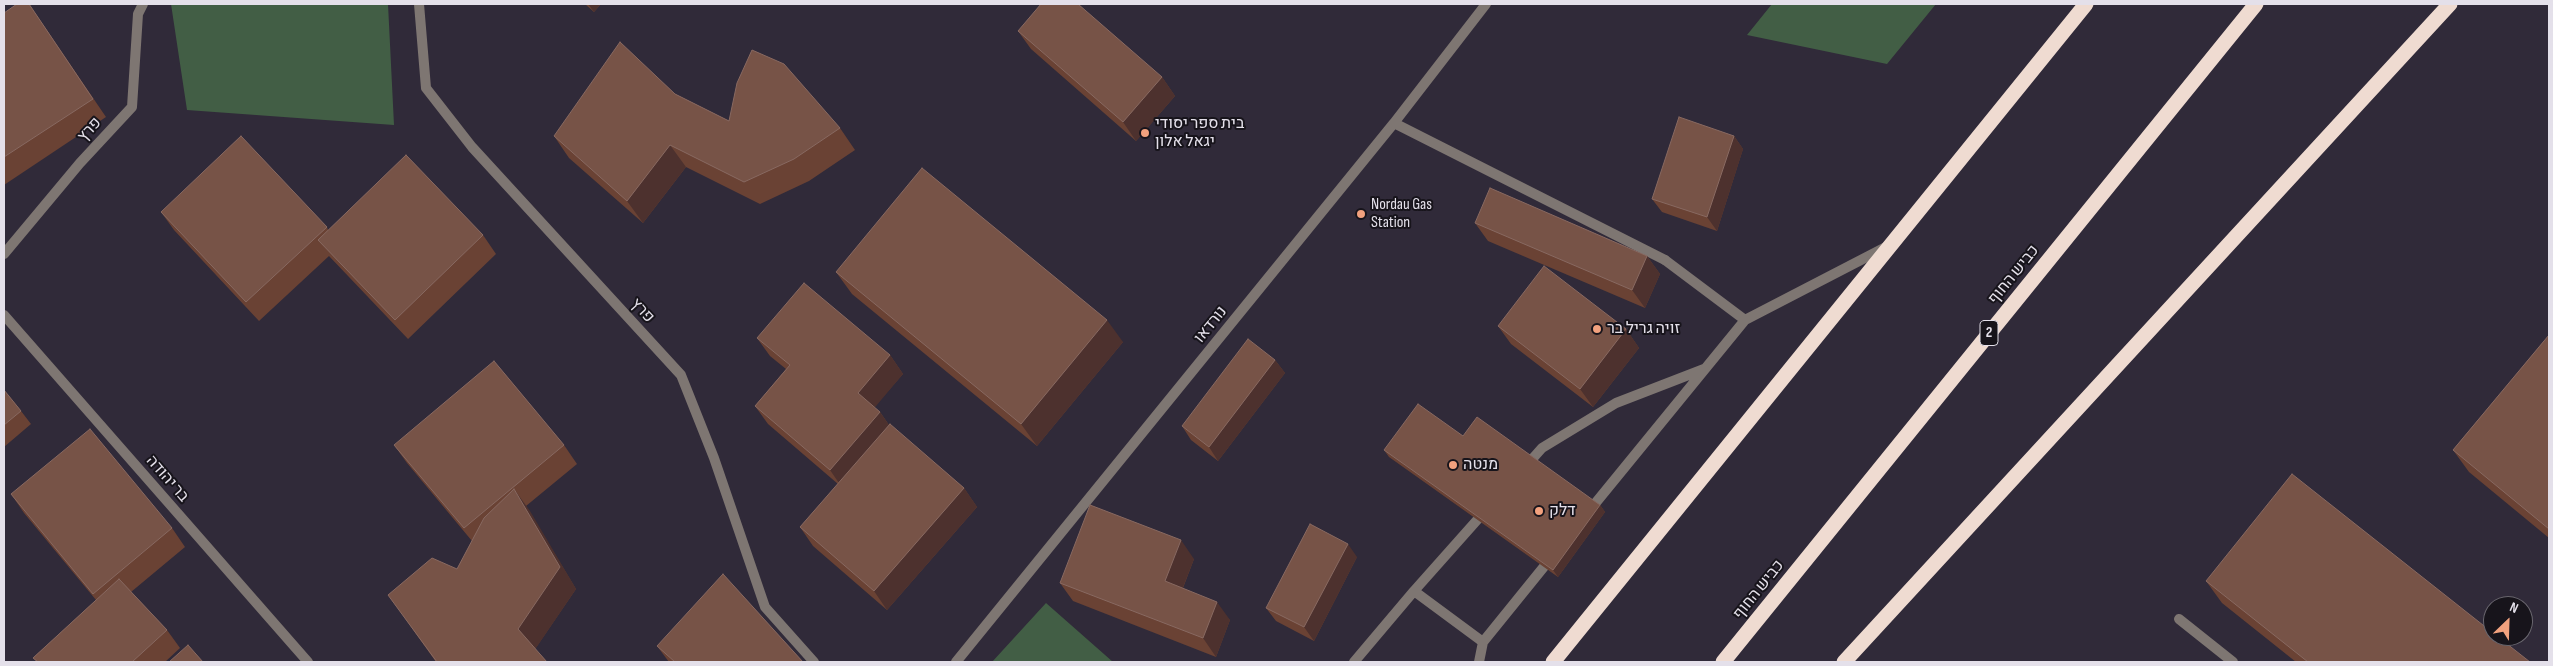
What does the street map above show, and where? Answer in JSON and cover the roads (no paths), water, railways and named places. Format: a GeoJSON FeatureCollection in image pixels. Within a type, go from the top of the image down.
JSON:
{"type":"FeatureCollection","features":[{"type":"Feature","properties":{"kind":"highway"},"geometry":{"type":"LineString","coordinates":[[1553,662],[2086,4]]}},
{"type":"Feature","properties":{"kind":"highway","name":"כביש החוף"},"geometry":{"type":"LineString","coordinates":[[1722,662],[2256,4]]}},
{"type":"Feature","properties":{"kind":"highway"},"geometry":{"type":"LineString","coordinates":[[1844,662],[2450,4]]}},
{"type":"Feature","properties":{"kind":"street","name":"פרץ"},"geometry":{"type":"LineString","coordinates":[[4,254],[80,163],[132,107],[138,14],[143,4]]}},
{"type":"Feature","properties":{"kind":"street","name":"פרץ"},"geometry":{"type":"LineString","coordinates":[[418,4],[426,88],[472,147],[681,375],[714,458],[765,607],[814,662]]}},
{"type":"Feature","properties":{"kind":"street","name":"נורדאו"},"geometry":{"type":"LineString","coordinates":[[956,662],[1394,123],[1486,4]]}},
{"type":"Feature","properties":{"kind":"street"},"geometry":{"type":"LineString","coordinates":[[1394,123],[1665,260],[1745,320]]}},
{"type":"Feature","properties":{"kind":"street"},"geometry":{"type":"LineString","coordinates":[[1579,523],[1745,320],[1891,244]]}},
{"type":"Feature","properties":{"kind":"street","name":"בר יהודה"},"geometry":{"type":"LineString","coordinates":[[4,315],[308,662]]}},
{"type":"Feature","properties":{"kind":"street"},"geometry":{"type":"LineString","coordinates":[[1517,476],[1542,448],[1616,403],[1705,368]]}},
{"type":"Feature","properties":{"kind":"street"},"geometry":{"type":"LineString","coordinates":[[1354,662],[1491,505]]}},
{"type":"Feature","properties":{"kind":"street"},"geometry":{"type":"LineString","coordinates":[[1479,662],[1483,642],[1555,553]]}},
{"type":"Feature","properties":{"kind":"street"},"geometry":{"type":"LineString","coordinates":[[1414,591],[1483,642]]}},
{"type":"Feature","properties":{"kind":"street"},"geometry":{"type":"LineString","coordinates":[[2179,619],[2232,662]]}},
{"type":"Feature","properties":{"kind":"place","name":"בית ספר יסודי יגאל אלון"},"geometry":{"type":"Point","coordinates":[1145,133]}},
{"type":"Feature","properties":{"kind":"place","name":"Nordau Gas Station"},"geometry":{"type":"Point","coordinates":[1361,214]}},
{"type":"Feature","properties":{"kind":"place","name":"זויה גריל בר"},"geometry":{"type":"Point","coordinates":[1597,329]}},
{"type":"Feature","properties":{"kind":"place","name":"מנטה"},"geometry":{"type":"Point","coordinates":[1453,465]}},
{"type":"Feature","properties":{"kind":"place","name":"דלק"},"geometry":{"type":"Point","coordinates":[1539,511]}}]}
